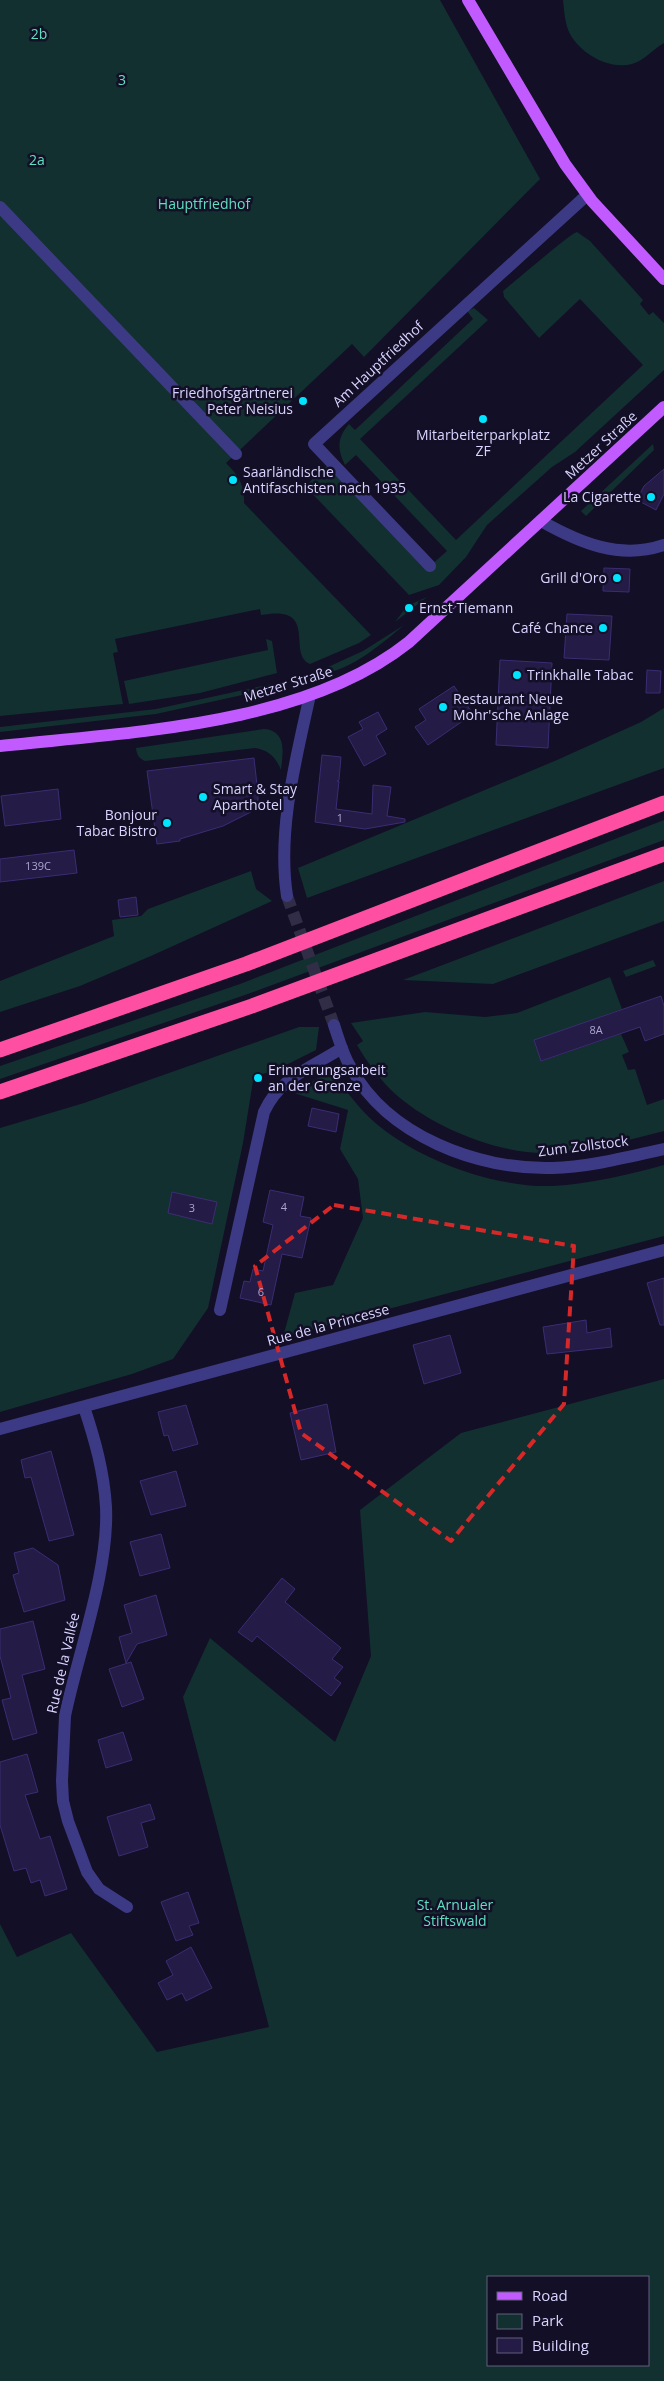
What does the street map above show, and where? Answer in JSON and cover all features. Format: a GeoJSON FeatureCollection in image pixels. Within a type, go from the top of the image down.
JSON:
{"type":"FeatureCollection","features":[{"type":"Feature","properties":{"kind":"highway"},"geometry":{"type":"LineString","coordinates":[[0,1050],[246,964],[664,803]]}},
{"type":"Feature","properties":{"kind":"highway"},"geometry":{"type":"LineString","coordinates":[[0,1092],[252,1006],[664,854]]}},
{"type":"Feature","properties":{"kind":"main road"},"geometry":{"type":"LineString","coordinates":[[468,0],[561,158],[587,195],[664,279]]}},
{"type":"Feature","properties":{"kind":"main road","name":"Metzer Straße"},"geometry":{"type":"LineString","coordinates":[[0,746],[123,732],[239,715],[310,696],[353,678],[394,654],[664,407]]}},
{"type":"Feature","properties":{"kind":"street","name":"Am Hauptfriedhof"},"geometry":{"type":"LineString","coordinates":[[430,566],[314,444],[587,195]]}},
{"type":"Feature","properties":{"kind":"street"},"geometry":{"type":"LineString","coordinates":[[0,207],[236,454]]}},
{"type":"Feature","properties":{"kind":"street"},"geometry":{"type":"LineString","coordinates":[[541,521],[567,536],[614,550],[638,552],[664,546]]}},
{"type":"Feature","properties":{"kind":"street"},"geometry":{"type":"LineString","coordinates":[[287,896],[283,872],[286,820],[310,696]]}},
{"type":"Feature","properties":{"kind":"street","name":"Zum Zollstock"},"geometry":{"type":"LineString","coordinates":[[334,1026],[351,1068],[382,1109],[427,1139],[477,1158],[511,1167],[553,1168],[607,1162],[664,1149]]}},
{"type":"Feature","properties":{"kind":"street"},"geometry":{"type":"LineString","coordinates":[[220,1310],[264,1112],[271,1096],[284,1083],[342,1048]]}},
{"type":"Feature","properties":{"kind":"street","name":"Rue de la Princesse"},"geometry":{"type":"LineString","coordinates":[[0,1429],[664,1250]]}},
{"type":"Feature","properties":{"kind":"street","name":"Rue de la Vallée"},"geometry":{"type":"LineString","coordinates":[[84,1407],[99,1452],[106,1509],[105,1543],[65,1716],[62,1736],[63,1801],[68,1821],[87,1872],[99,1888],[127,1907]]}},
{"type":"Feature","properties":{"kind":"highlighted area"},"geometry":{"type":"Polygon","coordinates":[[[334,1205],[574,1246],[564,1404],[451,1541],[301,1433],[255,1266],[334,1205]]]}},
{"type":"Feature","properties":{"kind":"green space","name":"Hauptfriedhof"},"geometry":{"type":"Polygon","coordinates":[[[0,0],[440,0],[540,179],[364,357],[352,344],[226,463],[240,481],[244,503],[371,635],[359,643],[310,664],[303,658],[299,631],[296,623],[290,616],[279,613],[261,615],[260,609],[115,639],[118,652],[113,653],[123,704],[0,716],[0,0]]]}},
{"type":"Feature","properties":{"kind":"green space"},"geometry":{"type":"Polygon","coordinates":[[[563,0],[664,0],[664,43],[641,60],[632,64],[614,65],[596,59],[581,48],[570,34],[563,0]]]}},
{"type":"Feature","properties":{"kind":"green space"},"geometry":{"type":"Polygon","coordinates":[[[577,232],[590,241],[643,300],[640,304],[649,315],[653,312],[664,323],[664,370],[575,452],[552,467],[487,525],[466,557],[439,585],[409,595],[305,486],[331,462],[430,566],[447,551],[356,455],[345,465],[340,449],[342,434],[349,424],[355,430],[473,319],[467,311],[474,308],[488,320],[360,439],[456,540],[643,365],[580,299],[539,338],[504,297],[503,291],[555,247],[577,232]]]}},
{"type":"Feature","properties":{"kind":"green space"},"geometry":{"type":"Polygon","coordinates":[[[653,444],[654,450],[586,516],[581,511],[653,444]]]}},
{"type":"Feature","properties":{"kind":"green space"},"geometry":{"type":"Polygon","coordinates":[[[427,597],[395,622],[407,606],[427,597]]]}},
{"type":"Feature","properties":{"kind":"green space"},"geometry":{"type":"Polygon","coordinates":[[[404,625],[351,664],[327,672],[317,672],[363,651],[404,625]]]}},
{"type":"Feature","properties":{"kind":"green space"},"geometry":{"type":"Polygon","coordinates":[[[266,639],[272,641],[277,673],[200,693],[129,704],[124,681],[268,650],[266,639]]]}},
{"type":"Feature","properties":{"kind":"green space"},"geometry":{"type":"Polygon","coordinates":[[[276,683],[269,689],[156,714],[0,732],[0,727],[156,709],[276,683]]]}},
{"type":"Feature","properties":{"kind":"green space"},"geometry":{"type":"Polygon","coordinates":[[[664,708],[664,768],[307,898],[298,868],[557,760],[641,722],[664,708]]]}},
{"type":"Feature","properties":{"kind":"green space"},"geometry":{"type":"Polygon","coordinates":[[[264,729],[277,734],[280,738],[283,750],[281,770],[277,761],[271,755],[264,750],[255,748],[145,761],[141,759],[136,751],[136,748],[264,729]]]}},
{"type":"Feature","properties":{"kind":"green space"},"geometry":{"type":"Polygon","coordinates":[[[664,820],[664,840],[245,995],[0,1079],[0,1066],[240,984],[664,820]]]}},
{"type":"Feature","properties":{"kind":"green space"},"geometry":{"type":"Polygon","coordinates":[[[251,871],[256,889],[272,901],[80,986],[0,1012],[0,981],[114,936],[112,920],[141,916],[148,909],[251,871]]]}},
{"type":"Feature","properties":{"kind":"green space"},"geometry":{"type":"Polygon","coordinates":[[[664,881],[664,921],[493,984],[403,980],[664,881]]]}},
{"type":"Feature","properties":{"kind":"green space"},"geometry":{"type":"Polygon","coordinates":[[[653,960],[656,966],[626,977],[623,971],[653,960]]]}},
{"type":"Feature","properties":{"kind":"green space"},"geometry":{"type":"Polygon","coordinates":[[[610,977],[622,1009],[534,1041],[542,1061],[621,1034],[629,1052],[622,1055],[628,1070],[635,1069],[647,1105],[664,1099],[664,1131],[590,1148],[544,1153],[525,1152],[483,1142],[443,1126],[407,1103],[382,1080],[357,1045],[363,1041],[351,1023],[425,1012],[485,1017],[517,1013],[610,977]]]}},
{"type":"Feature","properties":{"kind":"green space"},"geometry":{"type":"Polygon","coordinates":[[[299,1027],[319,1027],[316,1050],[274,1071],[258,1075],[253,1081],[243,1143],[208,1308],[173,1359],[132,1374],[0,1412],[0,1128],[84,1103],[299,1027]]]}},
{"type":"Feature","properties":{"kind":"green space"},"geometry":{"type":"Polygon","coordinates":[[[331,1070],[345,1090],[372,1120],[390,1134],[433,1159],[481,1176],[505,1182],[552,1186],[608,1178],[664,1165],[664,1236],[283,1337],[295,1293],[333,1285],[363,1218],[358,1179],[340,1149],[348,1110],[294,1093],[331,1070]]]}},
{"type":"Feature","properties":{"kind":"green space","name":"St. Arnualer Stiftswald"},"geometry":{"type":"Polygon","coordinates":[[[664,1379],[664,2381],[0,2381],[0,1924],[17,1957],[71,1933],[157,2052],[269,2027],[183,1697],[210,1638],[335,1742],[371,1656],[360,1510],[461,1433],[664,1379]]]}},
{"type":"Feature","properties":{"kind":"building"},"geometry":{"type":"Polygon","coordinates":[[[664,469],[664,494],[656,510],[637,500],[644,486],[664,469]]]}},
{"type":"Feature","properties":{"kind":"building"},"geometry":{"type":"Polygon","coordinates":[[[604,568],[630,569],[629,592],[603,591],[604,568]]]}},
{"type":"Feature","properties":{"kind":"building"},"geometry":{"type":"Polygon","coordinates":[[[567,614],[612,616],[609,660],[564,658],[567,614]]]}},
{"type":"Feature","properties":{"kind":"building"},"geometry":{"type":"Polygon","coordinates":[[[500,660],[552,663],[548,748],[496,745],[500,660]]]}},
{"type":"Feature","properties":{"kind":"building"},"geometry":{"type":"Polygon","coordinates":[[[647,670],[661,671],[660,693],[646,693],[647,670]]]}},
{"type":"Feature","properties":{"kind":"building"},"geometry":{"type":"Polygon","coordinates":[[[454,686],[473,714],[428,745],[415,727],[426,720],[419,709],[454,686]]]}},
{"type":"Feature","properties":{"kind":"building"},"geometry":{"type":"Polygon","coordinates":[[[378,712],[387,729],[376,736],[386,754],[364,766],[348,737],[363,729],[359,722],[378,712]]]}},
{"type":"Feature","properties":{"kind":"building"},"geometry":{"type":"Polygon","coordinates":[[[322,755],[341,757],[339,780],[337,781],[339,781],[336,809],[372,814],[373,785],[391,787],[387,816],[405,819],[405,822],[365,829],[315,822],[322,755]]]}},
{"type":"Feature","properties":{"kind":"building"},"geometry":{"type":"Polygon","coordinates":[[[254,758],[258,801],[251,812],[223,826],[180,839],[180,841],[157,844],[147,771],[254,758]]]}},
{"type":"Feature","properties":{"kind":"building"},"geometry":{"type":"Polygon","coordinates":[[[58,789],[61,819],[5,826],[1,796],[58,789]]]}},
{"type":"Feature","properties":{"kind":"building"},"geometry":{"type":"Polygon","coordinates":[[[74,850],[77,873],[0,882],[0,859],[74,850]]]}},
{"type":"Feature","properties":{"kind":"building"},"geometry":{"type":"Polygon","coordinates":[[[136,897],[138,915],[120,917],[118,900],[136,897]]]}},
{"type":"Feature","properties":{"kind":"building"},"geometry":{"type":"Polygon","coordinates":[[[661,996],[664,1006],[664,1034],[645,1041],[640,1027],[541,1061],[534,1040],[661,996]]]}},
{"type":"Feature","properties":{"kind":"building"},"geometry":{"type":"Polygon","coordinates":[[[312,1108],[339,1114],[336,1132],[308,1126],[312,1108]]]}},
{"type":"Feature","properties":{"kind":"building"},"geometry":{"type":"Polygon","coordinates":[[[270,1190],[304,1197],[300,1216],[311,1218],[302,1258],[282,1254],[271,1305],[240,1298],[244,1281],[250,1282],[253,1269],[263,1271],[273,1225],[263,1222],[270,1190]]]}},
{"type":"Feature","properties":{"kind":"building"},"geometry":{"type":"Polygon","coordinates":[[[172,1192],[217,1202],[212,1224],[168,1213],[172,1192]]]}},
{"type":"Feature","properties":{"kind":"building"},"geometry":{"type":"Polygon","coordinates":[[[664,1278],[664,1325],[660,1325],[647,1283],[664,1278]]]}},
{"type":"Feature","properties":{"kind":"building"},"geometry":{"type":"Polygon","coordinates":[[[586,1320],[587,1333],[610,1328],[612,1347],[547,1354],[543,1327],[586,1320]]]}},
{"type":"Feature","properties":{"kind":"building"},"geometry":{"type":"Polygon","coordinates":[[[450,1335],[461,1373],[424,1384],[413,1345],[450,1335]]]}},
{"type":"Feature","properties":{"kind":"building"},"geometry":{"type":"Polygon","coordinates":[[[327,1404],[336,1452],[301,1460],[290,1413],[327,1404]]]}},
{"type":"Feature","properties":{"kind":"building"},"geometry":{"type":"Polygon","coordinates":[[[186,1405],[198,1444],[173,1451],[168,1435],[164,1436],[158,1412],[186,1405]]]}},
{"type":"Feature","properties":{"kind":"building"},"geometry":{"type":"Polygon","coordinates":[[[51,1451],[74,1535],[49,1541],[31,1477],[25,1478],[21,1460],[51,1451]]]}},
{"type":"Feature","properties":{"kind":"building"},"geometry":{"type":"Polygon","coordinates":[[[176,1471],[186,1506],[151,1515],[140,1481],[176,1471]]]}},
{"type":"Feature","properties":{"kind":"building"},"geometry":{"type":"Polygon","coordinates":[[[161,1534],[170,1568],[140,1576],[130,1542],[161,1534]]]}},
{"type":"Feature","properties":{"kind":"building"},"geometry":{"type":"Polygon","coordinates":[[[33,1548],[58,1565],[65,1600],[24,1612],[13,1575],[19,1573],[14,1553],[33,1548]]]}},
{"type":"Feature","properties":{"kind":"building"},"geometry":{"type":"Polygon","coordinates":[[[282,1578],[295,1589],[285,1602],[341,1648],[332,1659],[343,1667],[334,1678],[341,1683],[331,1696],[257,1636],[252,1642],[238,1632],[282,1578]]]}},
{"type":"Feature","properties":{"kind":"building"},"geometry":{"type":"Polygon","coordinates":[[[156,1595],[167,1635],[137,1644],[126,1663],[119,1637],[132,1633],[124,1605],[156,1595]]]}},
{"type":"Feature","properties":{"kind":"building"},"geometry":{"type":"Polygon","coordinates":[[[33,1621],[45,1669],[22,1675],[37,1733],[13,1740],[2,1700],[11,1698],[0,1656],[0,1629],[33,1621]]]}},
{"type":"Feature","properties":{"kind":"building"},"geometry":{"type":"Polygon","coordinates":[[[131,1662],[144,1699],[122,1707],[109,1669],[131,1662]]]}},
{"type":"Feature","properties":{"kind":"building"},"geometry":{"type":"Polygon","coordinates":[[[123,1732],[132,1760],[106,1768],[98,1740],[123,1732]]]}},
{"type":"Feature","properties":{"kind":"building"},"geometry":{"type":"Polygon","coordinates":[[[27,1754],[38,1792],[25,1795],[40,1839],[50,1836],[67,1889],[45,1896],[40,1880],[31,1883],[26,1868],[14,1871],[0,1825],[0,1762],[27,1754]]]}},
{"type":"Feature","properties":{"kind":"building"},"geometry":{"type":"Polygon","coordinates":[[[150,1804],[155,1819],[141,1823],[148,1847],[119,1856],[107,1817],[150,1804]]]}},
{"type":"Feature","properties":{"kind":"building"},"geometry":{"type":"Polygon","coordinates":[[[188,1892],[199,1923],[189,1926],[193,1935],[176,1941],[161,1902],[188,1892]]]}},
{"type":"Feature","properties":{"kind":"building"},"geometry":{"type":"Polygon","coordinates":[[[191,1947],[212,1988],[186,2001],[182,1993],[167,2000],[158,1983],[173,1975],[166,1961],[191,1947]]]}},
{"type":"Feature","properties":{"kind":"tunnel"},"geometry":{"type":"LineString","coordinates":[[287,896],[334,1025]]}},
{"type":"Feature","properties":{"kind":"place","name":"Friedhofsgärtnerei Peter Neisius"},"geometry":{"type":"Point","coordinates":[303,401]}},
{"type":"Feature","properties":{"kind":"place","name":"Mitarbeiterparkplatz ZF"},"geometry":{"type":"Point","coordinates":[483,419]}},
{"type":"Feature","properties":{"kind":"place","name":"Saarländische Antifaschisten nach 1935"},"geometry":{"type":"Point","coordinates":[233,480]}},
{"type":"Feature","properties":{"kind":"place","name":"La Cigarette"},"geometry":{"type":"Point","coordinates":[651,497]}},
{"type":"Feature","properties":{"kind":"place","name":"Grill d'Oro"},"geometry":{"type":"Point","coordinates":[617,578]}},
{"type":"Feature","properties":{"kind":"place","name":"Ernst Tiemann"},"geometry":{"type":"Point","coordinates":[409,608]}},
{"type":"Feature","properties":{"kind":"place","name":"Café Chance"},"geometry":{"type":"Point","coordinates":[603,628]}},
{"type":"Feature","properties":{"kind":"place","name":"Trinkhalle Tabac"},"geometry":{"type":"Point","coordinates":[517,675]}},
{"type":"Feature","properties":{"kind":"place","name":"Restaurant Neue Mohr'sche Anlage"},"geometry":{"type":"Point","coordinates":[443,707]}},
{"type":"Feature","properties":{"kind":"place","name":"Smart & Stay Aparthotel"},"geometry":{"type":"Point","coordinates":[203,797]}},
{"type":"Feature","properties":{"kind":"place","name":"Bonjour Tabac Bistro"},"geometry":{"type":"Point","coordinates":[167,823]}},
{"type":"Feature","properties":{"kind":"place","name":"Erinnerungsarbeit an der Grenze"},"geometry":{"type":"Point","coordinates":[258,1078]}},
{"type":"Feature","properties":{"kind":"park label","name":"2b"},"geometry":{"type":"Point","coordinates":[39,34]}},
{"type":"Feature","properties":{"kind":"park label","name":"3"},"geometry":{"type":"Point","coordinates":[122,80]}},
{"type":"Feature","properties":{"kind":"park label","name":"2a"},"geometry":{"type":"Point","coordinates":[37,160]}}]}
